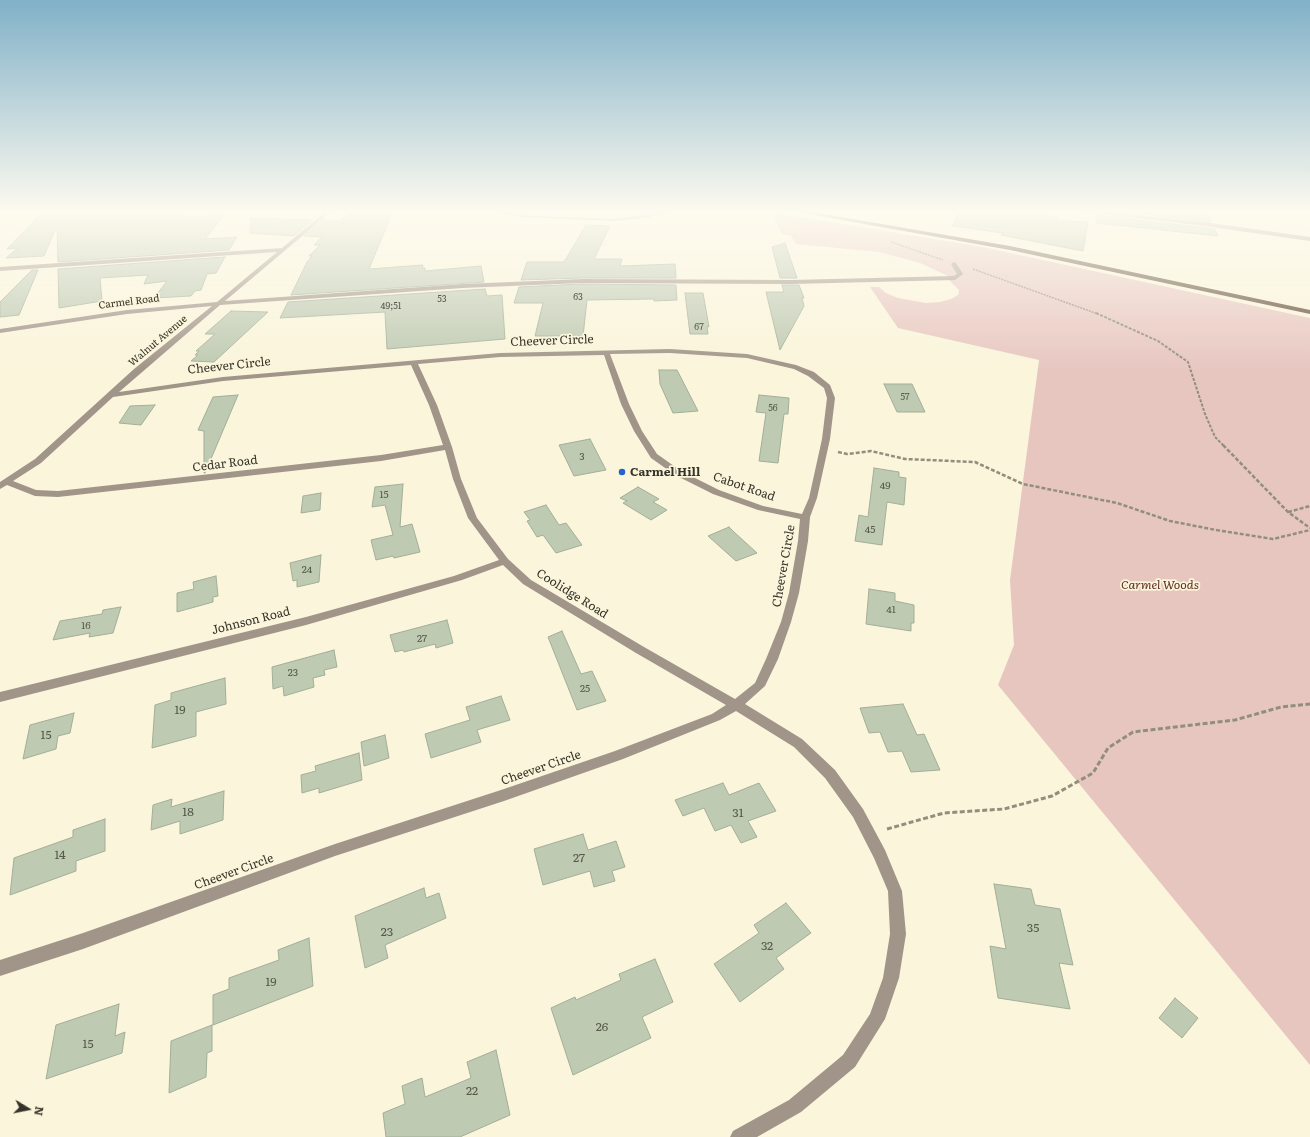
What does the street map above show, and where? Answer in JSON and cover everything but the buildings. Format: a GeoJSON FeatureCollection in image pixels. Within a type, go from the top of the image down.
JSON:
{"type":"FeatureCollection","features":[{"type":"Feature","properties":{"kind":"main road"},"geometry":{"type":"LineString","coordinates":[[1085,264],[1310,312]]}},
{"type":"Feature","properties":{"kind":"street"},"geometry":{"type":"LineString","coordinates":[[0,269],[74,264]]}},
{"type":"Feature","properties":{"kind":"street","name":"Walnut Avenue"},"geometry":{"type":"LineString","coordinates":[[4,484],[38,461],[111,395],[266,264]]}},
{"type":"Feature","properties":{"kind":"street","name":"Carmel Road"},"geometry":{"type":"LineString","coordinates":[[0,331],[127,312],[220,302],[518,283],[625,281],[792,282],[926,280],[955,278],[960,274],[954,264]]}},
{"type":"Feature","properties":{"kind":"street","name":"Cheever Circle"},"geometry":{"type":"LineString","coordinates":[[0,968],[83,941],[335,850],[504,795],[619,755],[716,717],[736,705],[759,686],[772,659],[786,622],[794,593],[803,541],[805,517],[813,498],[824,449],[830,415],[831,398],[827,387],[811,374],[796,367],[747,356],[711,352],[670,351],[539,353],[414,362],[223,379],[111,395]]}},
{"type":"Feature","properties":{"kind":"street","name":"Cabot Road"},"geometry":{"type":"LineString","coordinates":[[606,352],[628,410],[638,431],[654,456],[678,473],[716,492],[761,508],[805,517]]}},
{"type":"Feature","properties":{"kind":"street","name":"Coolidge Road"},"geometry":{"type":"LineString","coordinates":[[414,362],[433,405],[457,478],[473,518],[505,561],[527,582],[640,650],[710,688],[798,743],[830,774],[858,813],[895,891],[898,934],[891,978],[877,1019],[849,1061],[795,1106],[739,1137]]}},
{"type":"Feature","properties":{"kind":"street","name":"Cedar Road"},"geometry":{"type":"LineString","coordinates":[[4,484],[35,493],[58,494],[381,458],[448,447]]}},
{"type":"Feature","properties":{"kind":"street","name":"Johnson Road"},"geometry":{"type":"LineString","coordinates":[[0,697],[306,621],[458,578],[505,561]]}},
{"type":"Feature","properties":{"kind":"path"},"geometry":{"type":"LineString","coordinates":[[954,264],[996,276],[1048,297],[1092,311],[1158,341],[1188,362],[1205,414],[1215,437],[1288,512],[1310,529]]}},
{"type":"Feature","properties":{"kind":"path"},"geometry":{"type":"LineString","coordinates":[[824,449],[847,454],[871,452],[905,459],[975,462],[1023,484],[1116,502],[1170,521],[1216,530],[1273,539],[1310,529]]}},
{"type":"Feature","properties":{"kind":"path"},"geometry":{"type":"LineString","coordinates":[[1288,512],[1310,506]]}},
{"type":"Feature","properties":{"kind":"path"},"geometry":{"type":"LineString","coordinates":[[869,835],[944,813],[1004,809],[1052,796],[1093,773],[1108,748],[1133,732],[1235,720],[1281,707],[1310,704]]}},
{"type":"Feature","properties":{"kind":"green space","name":"Carmel Woods"},"geometry":{"type":"Polygon","coordinates":[[[922,264],[1062,264],[1310,318],[1310,1065],[998,685],[1014,645],[1010,580],[1039,360],[898,328],[870,287],[879,287],[886,293],[898,298],[926,303],[940,302],[958,295],[959,290],[947,278],[950,277],[922,264]]]}},
{"type":"Feature","properties":{"kind":"place","name":"Carmel Hill"},"geometry":{"type":"Point","coordinates":[622,472]}}]}
